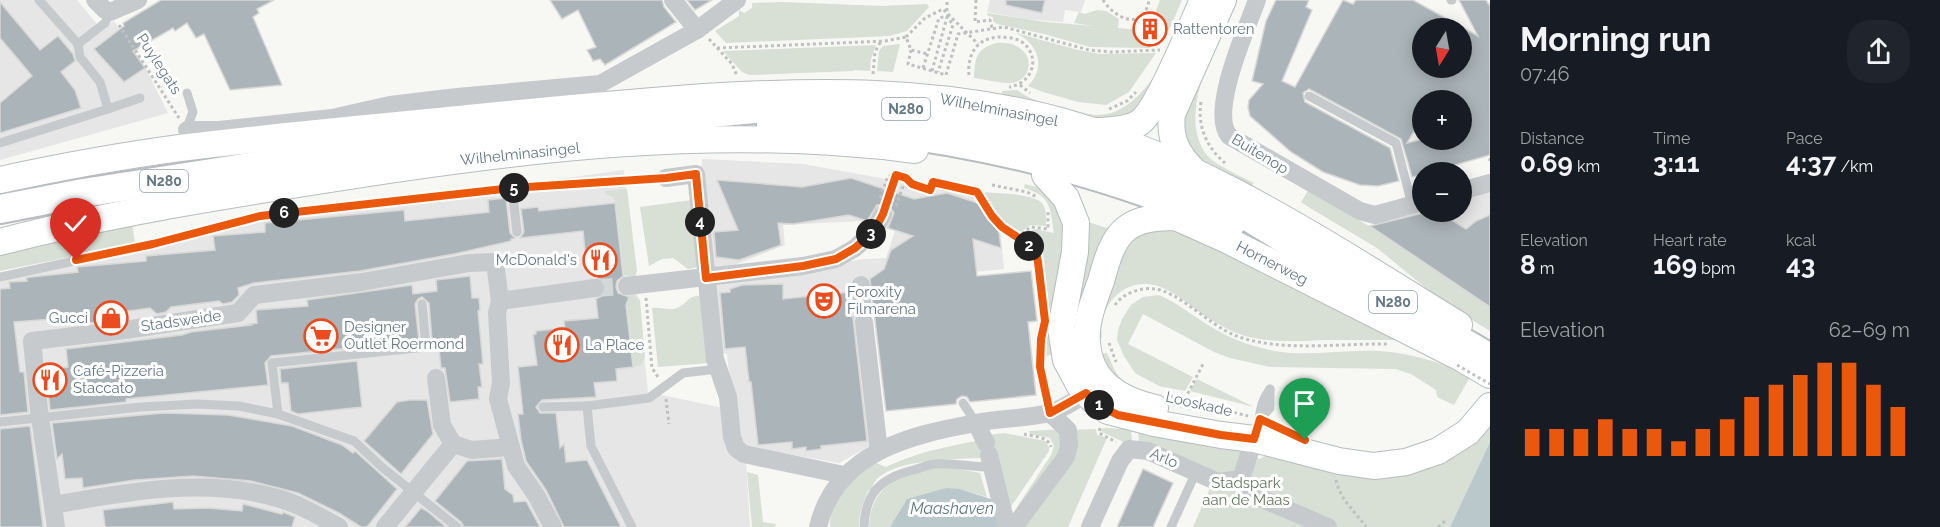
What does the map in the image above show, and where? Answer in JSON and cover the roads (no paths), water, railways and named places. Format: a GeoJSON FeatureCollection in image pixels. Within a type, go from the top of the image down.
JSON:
{"type":"FeatureCollection","features":[{"type":"Feature","properties":{"kind":"main road"},"geometry":{"type":"LineString","coordinates":[[1097,121],[1127,128],[1147,117],[1203,0]]}},
{"type":"Feature","properties":{"kind":"main road"},"geometry":{"type":"LineString","coordinates":[[1194,171],[1181,159],[1176,149],[1171,131],[1172,114],[1223,0]]}},
{"type":"Feature","properties":{"kind":"main road","name":"Wilhelminasingel"},"geometry":{"type":"LineString","coordinates":[[0,180],[182,139],[424,112],[802,92],[908,94],[989,105],[1047,118],[1097,121],[1144,150],[1194,171]]}},
{"type":"Feature","properties":{"kind":"main road","name":"Wilhelminasingel"},"geometry":{"type":"LineString","coordinates":[[0,209],[83,193],[404,143],[787,106],[824,105],[929,111],[976,118],[1082,144],[1124,171]]}},
{"type":"Feature","properties":{"kind":"main road","name":"Wilhelminasingel"},"geometry":{"type":"LineString","coordinates":[[0,242],[172,204],[454,160],[618,144],[760,139],[869,144],[948,155],[1043,187]]}},
{"type":"Feature","properties":{"kind":"main road","name":"Hornerweg"},"geometry":{"type":"LineString","coordinates":[[1124,171],[1190,185],[1231,206],[1480,366]]}},
{"type":"Feature","properties":{"kind":"main road","name":"N280"},"geometry":{"type":"LineString","coordinates":[[1194,171],[1298,227],[1480,366]]}},
{"type":"Feature","properties":{"kind":"main road"},"geometry":{"type":"LineString","coordinates":[[1043,187],[1066,198],[1076,223],[1075,252],[1061,335],[1066,360],[1076,378],[1103,381]]}},
{"type":"Feature","properties":{"kind":"main road","name":"Hornerweg"},"geometry":{"type":"LineString","coordinates":[[1043,187],[1112,194],[1176,217],[1480,366]]}},
{"type":"Feature","properties":{"kind":"main road"},"geometry":{"type":"LineString","coordinates":[[1103,381],[1088,352],[1087,332],[1090,314],[1111,251],[1120,235],[1135,223],[1176,217]]}},
{"type":"Feature","properties":{"kind":"main road","name":"Looskade"},"geometry":{"type":"LineString","coordinates":[[1103,381],[1100,406],[1118,415],[1221,435],[1257,429],[1339,461],[1374,466],[1395,465],[1418,459],[1438,451],[1468,432],[1480,366]]}},
{"type":"Feature","properties":{"kind":"street"},"geometry":{"type":"LineString","coordinates":[[95,0],[110,12],[138,0]]}},
{"type":"Feature","properties":{"kind":"street"},"geometry":{"type":"LineString","coordinates":[[673,0],[697,30]]}},
{"type":"Feature","properties":{"kind":"street","name":"Wilhelminasingel"},"geometry":{"type":"LineString","coordinates":[[424,112],[592,83],[600,84],[697,30],[737,0]]}},
{"type":"Feature","properties":{"kind":"street","name":"Buitenop"},"geometry":{"type":"LineString","coordinates":[[1257,0],[1228,82],[1222,119],[1225,131],[1233,139],[1360,211],[1375,215],[1412,204]]}},
{"type":"Feature","properties":{"kind":"street"},"geometry":{"type":"LineString","coordinates":[[666,178],[696,174],[715,359],[728,397],[732,437],[736,448],[744,454],[844,475]]}},
{"type":"Feature","properties":{"kind":"street"},"geometry":{"type":"LineString","coordinates":[[1472,188],[1490,183]]}},
{"type":"Feature","properties":{"kind":"street"},"geometry":{"type":"LineString","coordinates":[[636,285],[803,266],[836,259],[855,248],[874,231],[883,214]]}},
{"type":"Feature","properties":{"kind":"street","name":"Stadsweide"},"geometry":{"type":"LineString","coordinates":[[56,527],[40,417],[32,340],[125,330],[238,313],[254,295],[362,282],[469,263],[495,262],[500,301]]}},
{"type":"Feature","properties":{"kind":"street"},"geometry":{"type":"LineString","coordinates":[[861,285],[879,451]]}},
{"type":"Feature","properties":{"kind":"street"},"geometry":{"type":"LineString","coordinates":[[553,527],[536,495],[516,466],[498,399],[501,383],[497,313],[500,301],[595,288]]}},
{"type":"Feature","properties":{"kind":"street"},"geometry":{"type":"LineString","coordinates":[[436,378],[442,425],[453,444],[472,450],[511,447]]}},
{"type":"Feature","properties":{"kind":"street"},"geometry":{"type":"LineString","coordinates":[[818,527],[826,505],[844,475],[868,456],[903,441],[976,423],[1050,413],[1103,381]]}},
{"type":"Feature","properties":{"kind":"street"},"geometry":{"type":"LineString","coordinates":[[1014,527],[1066,457],[1069,446],[1068,429],[1050,413]]}},
{"type":"Feature","properties":{"kind":"street"},"geometry":{"type":"LineString","coordinates":[[976,423],[989,455],[1007,527]]}},
{"type":"Feature","properties":{"kind":"street"},"geometry":{"type":"LineString","coordinates":[[1257,429],[1241,479],[1260,498],[1328,527]]}},
{"type":"Feature","properties":{"kind":"street"},"geometry":{"type":"LineString","coordinates":[[385,527],[453,444]]}},
{"type":"Feature","properties":{"kind":"street","name":"Arlo"},"geometry":{"type":"LineString","coordinates":[[1090,527],[1120,461],[1130,449],[1148,451],[1218,482],[1241,479]]}},
{"type":"Feature","properties":{"kind":"street"},"geometry":{"type":"LineString","coordinates":[[53,505],[136,492],[186,488],[234,489],[277,498],[311,511],[339,527]]}},
{"type":"Feature","properties":{"kind":"lane"},"geometry":{"type":"LineString","coordinates":[[39,0],[78,44],[80,57],[100,82],[108,109]]}},
{"type":"Feature","properties":{"kind":"lane"},"geometry":{"type":"LineString","coordinates":[[78,44],[105,23],[110,12]]}},
{"type":"Feature","properties":{"kind":"lane"},"geometry":{"type":"LineString","coordinates":[[182,139],[193,112],[187,93]]}},
{"type":"Feature","properties":{"kind":"lane"},"geometry":{"type":"LineString","coordinates":[[1309,96],[1396,144],[1412,189]]}},
{"type":"Feature","properties":{"kind":"lane"},"geometry":{"type":"LineString","coordinates":[[0,142],[140,98]]}},
{"type":"Feature","properties":{"kind":"lane"},"geometry":{"type":"LineString","coordinates":[[0,277],[153,244],[260,216],[512,188],[666,178]]}},
{"type":"Feature","properties":{"kind":"lane"},"geometry":{"type":"LineString","coordinates":[[512,188],[517,232]]}},
{"type":"Feature","properties":{"kind":"lane"},"geometry":{"type":"LineString","coordinates":[[278,414],[272,363],[426,347],[422,304]]}},
{"type":"Feature","properties":{"kind":"lane"},"geometry":{"type":"LineString","coordinates":[[543,407],[587,406],[649,398],[683,374],[718,369]]}},
{"type":"Feature","properties":{"kind":"lane"},"geometry":{"type":"LineString","coordinates":[[963,403],[976,423]]}},
{"type":"Feature","properties":{"kind":"lane"},"geometry":{"type":"LineString","coordinates":[[0,422],[141,407],[196,404],[239,406],[278,414],[354,441],[383,468],[458,527]]}},
{"type":"Feature","properties":{"kind":"lane"},"geometry":{"type":"LineString","coordinates":[[587,406],[591,446],[632,527]]}},
{"type":"Feature","properties":{"kind":"lane"},"geometry":{"type":"LineString","coordinates":[[864,527],[865,513],[875,490],[885,480],[896,474],[936,464],[989,455]]}},
{"type":"Feature","properties":{"kind":"lane"},"geometry":{"type":"LineString","coordinates":[[1171,527],[1196,472]]}},
{"type":"Feature","properties":{"kind":"water"},"geometry":{"type":"Polygon","coordinates":[[[1490,442],[1490,527],[1450,527],[1490,442]]]}},
{"type":"Feature","properties":{"kind":"water","name":"Maashaven"},"geometry":{"type":"Polygon","coordinates":[[[946,488],[960,489],[991,499],[999,527],[890,527],[907,499],[946,488]]]}},
{"type":"Feature","properties":{"kind":"tunnel"},"geometry":{"type":"LineString","coordinates":[[595,288],[627,286]]}},
{"type":"Feature","properties":{"kind":"place","name":"Rattentoren"},"geometry":{"type":"Point","coordinates":[1150,29]}},
{"type":"Feature","properties":{"kind":"place","name":"McDonald's"},"geometry":{"type":"Point","coordinates":[600,260]}},
{"type":"Feature","properties":{"kind":"place","name":"Foroxity Filmarena"},"geometry":{"type":"Point","coordinates":[824,301]}},
{"type":"Feature","properties":{"kind":"place","name":"Gucci"},"geometry":{"type":"Point","coordinates":[111,318]}},
{"type":"Feature","properties":{"kind":"place","name":"Designer Outlet Roermond"},"geometry":{"type":"Point","coordinates":[321,336]}},
{"type":"Feature","properties":{"kind":"place","name":"La Place"},"geometry":{"type":"Point","coordinates":[562,345]}},
{"type":"Feature","properties":{"kind":"place","name":"Café-Pizzeria Staccato"},"geometry":{"type":"Point","coordinates":[50,380]}},
{"type":"Feature","properties":{"kind":"park label","name":"Stadspark aan de Maas"},"geometry":{"type":"Point","coordinates":[1246,492]}}]}
